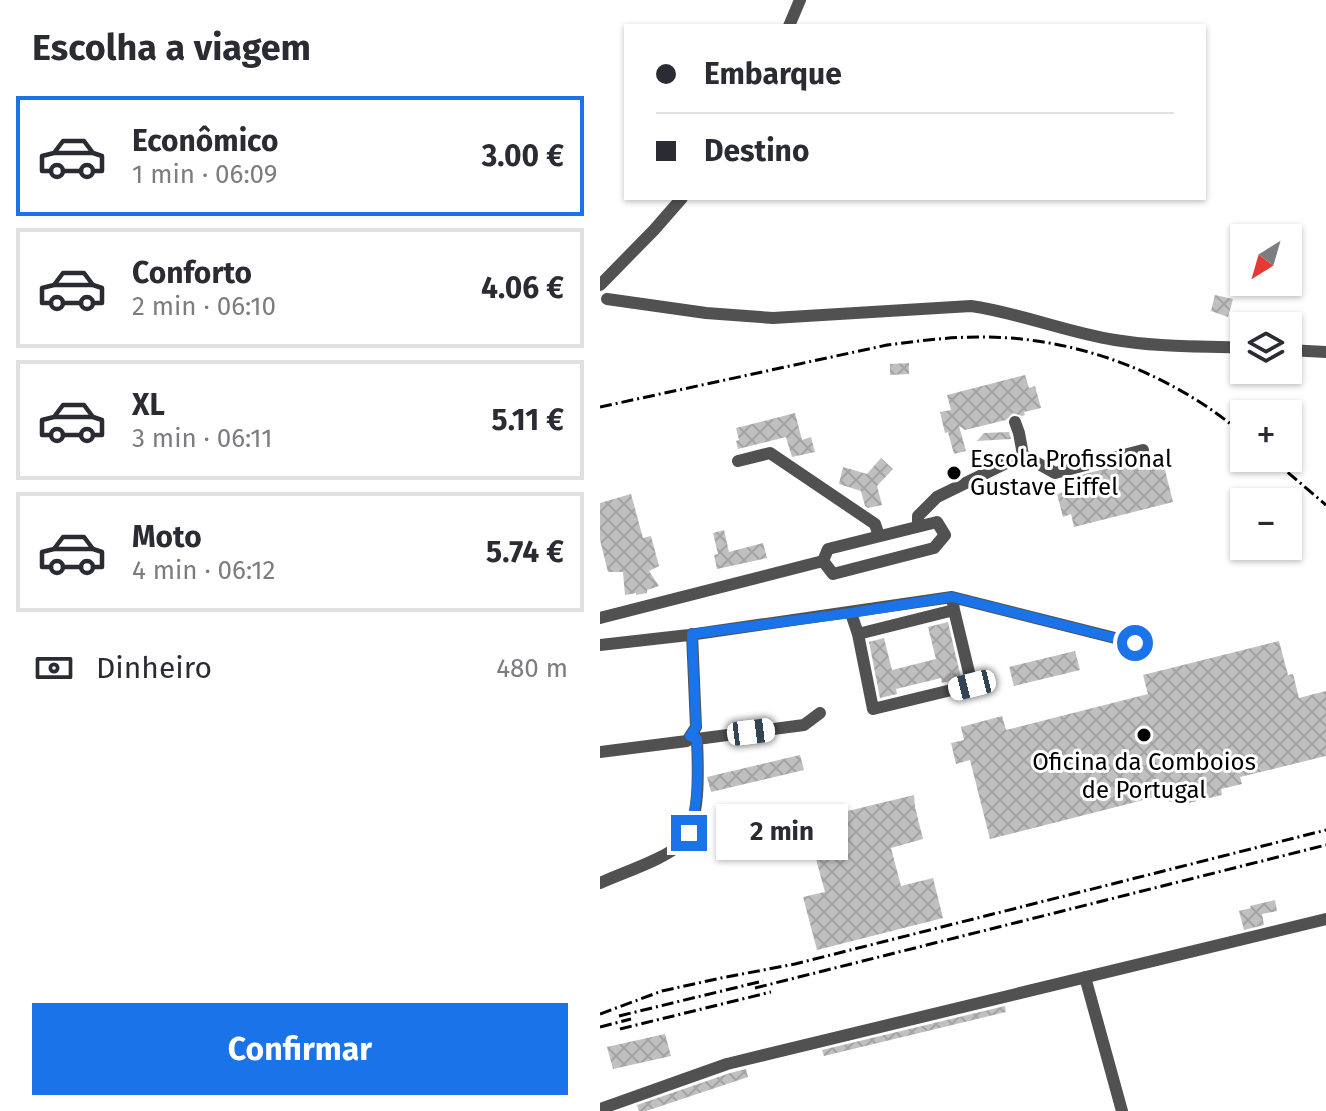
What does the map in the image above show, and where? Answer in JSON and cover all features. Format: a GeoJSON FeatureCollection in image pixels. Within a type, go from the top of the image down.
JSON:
{"type":"FeatureCollection","features":[{"type":"Feature","properties":{"kind":"street"},"geometry":{"type":"LineString","coordinates":[[790,24],[800,0]]}},
{"type":"Feature","properties":{"kind":"street"},"geometry":{"type":"LineString","coordinates":[[680,200],[600,285],[604,289],[603,305],[773,318],[971,306],[1000,310],[1112,339],[1230,347]]}},
{"type":"Feature","properties":{"kind":"street"},"geometry":{"type":"LineString","coordinates":[[1302,351],[1326,352]]}},
{"type":"Feature","properties":{"kind":"street"},"geometry":{"type":"LineString","coordinates":[[1015,422],[1023,455]]}},
{"type":"Feature","properties":{"kind":"street"},"geometry":{"type":"LineString","coordinates":[[1023,455],[1055,473],[1143,450]]}},
{"type":"Feature","properties":{"kind":"street"},"geometry":{"type":"LineString","coordinates":[[738,461],[770,453],[875,524],[879,536]]}},
{"type":"Feature","properties":{"kind":"street"},"geometry":{"type":"LineString","coordinates":[[918,526],[918,516],[937,497],[1023,455]]}},
{"type":"Feature","properties":{"kind":"street"},"geometry":{"type":"LineString","coordinates":[[937,522],[945,535],[934,548],[833,574],[823,561],[828,549],[918,526],[937,522]]}},
{"type":"Feature","properties":{"kind":"street"},"geometry":{"type":"LineString","coordinates":[[600,618],[823,561]]}},
{"type":"Feature","properties":{"kind":"street"},"geometry":{"type":"LineString","coordinates":[[851,613],[873,709],[972,685],[953,603]]}},
{"type":"Feature","properties":{"kind":"street"},"geometry":{"type":"LineString","coordinates":[[858,634],[953,603]]}},
{"type":"Feature","properties":{"kind":"street"},"geometry":{"type":"LineString","coordinates":[[600,645],[953,603],[1135,643]]}},
{"type":"Feature","properties":{"kind":"street"},"geometry":{"type":"LineString","coordinates":[[600,883],[670,851],[685,839],[691,827],[698,787],[693,738],[696,727],[692,634]]}},
{"type":"Feature","properties":{"kind":"street"},"geometry":{"type":"LineString","coordinates":[[600,752],[804,725],[820,713]]}},
{"type":"Feature","properties":{"kind":"street"},"geometry":{"type":"LineString","coordinates":[[600,1109],[727,1064],[1326,919]]}},
{"type":"Feature","properties":{"kind":"street"},"geometry":{"type":"LineString","coordinates":[[1085,977],[1122,1111]]}},
{"type":"Feature","properties":{"kind":"building"},"geometry":{"type":"Polygon","coordinates":[[[1215,295],[1233,299],[1228,317],[1211,311],[1215,295]]]}},
{"type":"Feature","properties":{"kind":"building"},"geometry":{"type":"Polygon","coordinates":[[[909,363],[909,374],[890,375],[890,364],[909,363]]]}},
{"type":"Feature","properties":{"kind":"building"},"geometry":{"type":"Polygon","coordinates":[[[1025,375],[1029,388],[1035,386],[1041,408],[1024,412],[1022,416],[1013,413],[1006,420],[965,430],[959,426],[966,451],[954,454],[940,412],[951,410],[947,395],[1025,375]]]}},
{"type":"Feature","properties":{"kind":"building"},"geometry":{"type":"Polygon","coordinates":[[[795,413],[802,440],[811,437],[815,452],[792,457],[786,437],[738,449],[736,428],[795,413]]]}},
{"type":"Feature","properties":{"kind":"building"},"geometry":{"type":"Polygon","coordinates":[[[1009,432],[1011,439],[977,441],[984,433],[1009,432]]]}},
{"type":"Feature","properties":{"kind":"building"},"geometry":{"type":"Polygon","coordinates":[[[1161,454],[1173,502],[1074,527],[1071,514],[1063,517],[1057,494],[1065,492],[1062,480],[1161,454]]]}},
{"type":"Feature","properties":{"kind":"building"},"geometry":{"type":"Polygon","coordinates":[[[881,458],[893,469],[877,486],[882,505],[868,508],[861,491],[839,484],[843,467],[867,474],[881,458]]]}},
{"type":"Feature","properties":{"kind":"building"},"geometry":{"type":"Polygon","coordinates":[[[631,494],[643,538],[651,536],[659,566],[649,571],[659,586],[647,590],[647,593],[625,595],[623,572],[608,572],[600,540],[600,503],[631,494]]]}},
{"type":"Feature","properties":{"kind":"building"},"geometry":{"type":"Polygon","coordinates":[[[724,530],[729,552],[763,543],[767,558],[717,569],[714,555],[718,554],[713,533],[724,530]]]}},
{"type":"Feature","properties":{"kind":"building"},"geometry":{"type":"Polygon","coordinates":[[[948,622],[961,678],[942,683],[941,678],[896,689],[897,694],[880,698],[869,642],[884,638],[892,670],[936,659],[928,627],[948,622]]]}},
{"type":"Feature","properties":{"kind":"building","name":"Oficina da Comboios de Portugal"},"geometry":{"type":"Polygon","coordinates":[[[1279,641],[1288,675],[1293,674],[1299,698],[1326,691],[1326,756],[1240,777],[1242,784],[1221,789],[1222,795],[1184,804],[1183,799],[1169,802],[1167,794],[990,839],[970,760],[956,764],[951,743],[964,740],[961,727],[1002,716],[1006,730],[1148,694],[1143,675],[1279,641]]]}},
{"type":"Feature","properties":{"kind":"building"},"geometry":{"type":"Polygon","coordinates":[[[1075,651],[1080,670],[1014,686],[1009,667],[1075,651]]]}},
{"type":"Feature","properties":{"kind":"building"},"geometry":{"type":"Polygon","coordinates":[[[800,755],[804,770],[711,792],[707,777],[800,755]]]}},
{"type":"Feature","properties":{"kind":"building"},"geometry":{"type":"Polygon","coordinates":[[[914,795],[923,839],[891,848],[901,886],[933,878],[943,918],[817,950],[803,897],[825,892],[814,852],[794,856],[786,826],[914,795]]]}},
{"type":"Feature","properties":{"kind":"building"},"geometry":{"type":"Polygon","coordinates":[[[1275,900],[1277,911],[1262,914],[1264,925],[1244,930],[1239,911],[1275,900]]]}},
{"type":"Feature","properties":{"kind":"building"},"geometry":{"type":"Polygon","coordinates":[[[1005,1006],[1006,1012],[824,1056],[822,1050],[1005,1006]]]}},
{"type":"Feature","properties":{"kind":"building"},"geometry":{"type":"Polygon","coordinates":[[[665,1034],[671,1056],[613,1069],[607,1047],[665,1034]]]}},
{"type":"Feature","properties":{"kind":"building"},"geometry":{"type":"Polygon","coordinates":[[[746,1069],[748,1077],[639,1111],[637,1105],[746,1069]]]}},
{"type":"Feature","properties":{"kind":"railway"},"geometry":{"type":"LineString","coordinates":[[600,407],[887,345],[979,337],[1050,343],[1120,362],[1186,393],[1230,424]]}},
{"type":"Feature","properties":{"kind":"railway"},"geometry":{"type":"LineString","coordinates":[[1287,472],[1326,505]]}},
{"type":"Feature","properties":{"kind":"railway"},"geometry":{"type":"LineString","coordinates":[[600,1014],[662,991],[795,964],[1326,830]]}},
{"type":"Feature","properties":{"kind":"railway"},"geometry":{"type":"LineString","coordinates":[[755,988],[1326,845]]}},
{"type":"Feature","properties":{"kind":"railway"},"geometry":{"type":"LineString","coordinates":[[619,1016],[763,981]]}},
{"type":"Feature","properties":{"kind":"railway"},"geometry":{"type":"LineString","coordinates":[[620,1029],[771,992]]}},
{"type":"Feature","properties":{"kind":"railway"},"geometry":{"type":"LineString","coordinates":[[600,1027],[631,1019]]}},
{"type":"Feature","properties":{"kind":"place","name":"Escola Profissional Gustave Eiffel"},"geometry":{"type":"Point","coordinates":[954,473]}},
{"type":"Feature","properties":{"kind":"place","name":"Oficina da Comboios de Portugal"},"geometry":{"type":"Point","coordinates":[1144,735]}},
{"type":"Feature","properties":{"kind":"route"},"geometry":{"type":"LineString","coordinates":[[689,833],[698,787],[697,739],[690,736],[696,727],[692,634],[952,597],[1135,643]]}}]}
